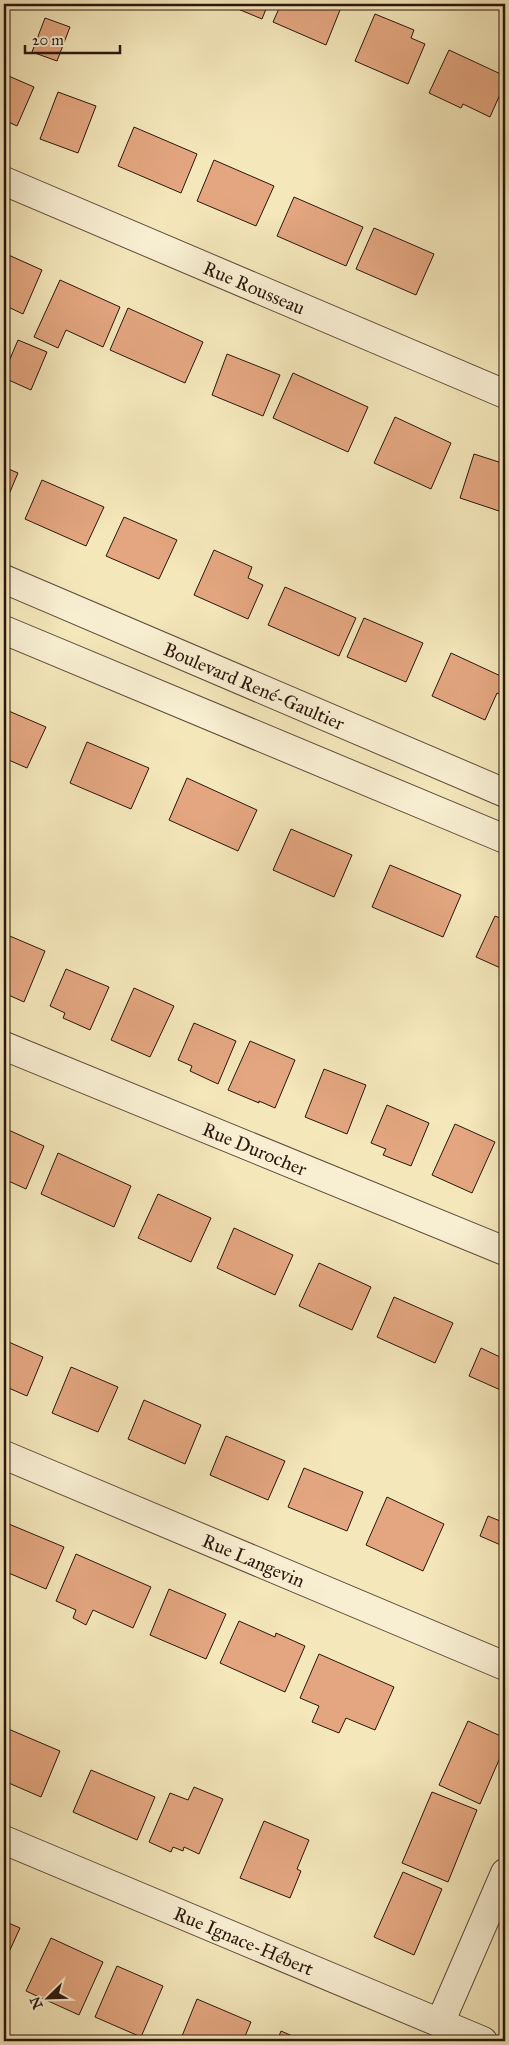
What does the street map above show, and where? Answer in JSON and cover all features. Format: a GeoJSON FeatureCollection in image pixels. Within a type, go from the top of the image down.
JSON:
{"type":"FeatureCollection","features":[{"type":"Feature","properties":{"kind":"street","name":"Rue Rousseau"},"geometry":{"type":"LineString","coordinates":[[4,181],[505,394]]}},
{"type":"Feature","properties":{"kind":"street","name":"Boulevard René-Gaultier"},"geometry":{"type":"LineString","coordinates":[[4,579],[505,793]]}},
{"type":"Feature","properties":{"kind":"street"},"geometry":{"type":"LineString","coordinates":[[4,630],[505,839]]}},
{"type":"Feature","properties":{"kind":"street","name":"Rue Durocher"},"geometry":{"type":"LineString","coordinates":[[4,1046],[505,1251]]}},
{"type":"Feature","properties":{"kind":"street","name":"Rue Langevin"},"geometry":{"type":"LineString","coordinates":[[4,1455],[505,1666]]}},
{"type":"Feature","properties":{"kind":"street","name":"Rue Ignace-Hébert"},"geometry":{"type":"LineString","coordinates":[[4,1840],[483,2041]]}},
{"type":"Feature","properties":{"kind":"street"},"geometry":{"type":"LineString","coordinates":[[440,2023],[505,1873]]}},
{"type":"Feature","properties":{"kind":"building"},"geometry":{"type":"Polygon","coordinates":[[[226,4],[268,4],[262,19],[226,4]]]}},
{"type":"Feature","properties":{"kind":"building"},"geometry":{"type":"Polygon","coordinates":[[[281,4],[342,5],[326,45],[273,22],[281,4]]]}},
{"type":"Feature","properties":{"kind":"building"},"geometry":{"type":"Polygon","coordinates":[[[375,14],[414,30],[411,38],[425,44],[408,84],[355,61],[375,14]]]}},
{"type":"Feature","properties":{"kind":"building"},"geometry":{"type":"Polygon","coordinates":[[[45,18],[70,27],[57,61],[32,52],[45,18]]]}},
{"type":"Feature","properties":{"kind":"building"},"geometry":{"type":"Polygon","coordinates":[[[449,50],[505,76],[505,83],[490,117],[463,104],[461,108],[429,93],[449,50]]]}},
{"type":"Feature","properties":{"kind":"building"},"geometry":{"type":"Polygon","coordinates":[[[4,74],[34,87],[17,126],[4,120],[4,74]]]}},
{"type":"Feature","properties":{"kind":"building"},"geometry":{"type":"Polygon","coordinates":[[[58,92],[96,106],[78,153],[40,139],[58,92]]]}},
{"type":"Feature","properties":{"kind":"building"},"geometry":{"type":"Polygon","coordinates":[[[134,127],[197,154],[181,193],[118,166],[134,127]]]}},
{"type":"Feature","properties":{"kind":"building"},"geometry":{"type":"Polygon","coordinates":[[[214,160],[274,186],[256,226],[197,201],[214,160]]]}},
{"type":"Feature","properties":{"kind":"building"},"geometry":{"type":"Polygon","coordinates":[[[294,197],[363,227],[346,266],[277,236],[294,197]]]}},
{"type":"Feature","properties":{"kind":"building"},"geometry":{"type":"Polygon","coordinates":[[[374,228],[434,254],[416,295],[356,269],[374,228]]]}},
{"type":"Feature","properties":{"kind":"building"},"geometry":{"type":"Polygon","coordinates":[[[4,253],[42,270],[23,314],[4,305],[4,253]]]}},
{"type":"Feature","properties":{"kind":"building"},"geometry":{"type":"Polygon","coordinates":[[[60,280],[120,307],[103,347],[66,330],[58,348],[34,337],[60,280]]]}},
{"type":"Feature","properties":{"kind":"building"},"geometry":{"type":"Polygon","coordinates":[[[128,308],[203,342],[185,383],[110,350],[128,308]]]}},
{"type":"Feature","properties":{"kind":"building"},"geometry":{"type":"Polygon","coordinates":[[[505,317],[505,332],[500,330],[505,317]]]}},
{"type":"Feature","properties":{"kind":"building"},"geometry":{"type":"Polygon","coordinates":[[[18,340],[47,352],[31,390],[4,378],[4,373],[18,340]]]}},
{"type":"Feature","properties":{"kind":"building"},"geometry":{"type":"Polygon","coordinates":[[[227,354],[280,375],[263,416],[212,395],[227,354]]]}},
{"type":"Feature","properties":{"kind":"building"},"geometry":{"type":"Polygon","coordinates":[[[293,373],[368,407],[348,452],[273,418],[293,373]]]}},
{"type":"Feature","properties":{"kind":"building"},"geometry":{"type":"Polygon","coordinates":[[[395,417],[451,443],[431,489],[374,463],[395,417]]]}},
{"type":"Feature","properties":{"kind":"building"},"geometry":{"type":"Polygon","coordinates":[[[474,454],[505,464],[505,513],[460,498],[474,454]]]}},
{"type":"Feature","properties":{"kind":"building"},"geometry":{"type":"Polygon","coordinates":[[[4,467],[18,473],[4,506],[4,467]]]}},
{"type":"Feature","properties":{"kind":"building"},"geometry":{"type":"Polygon","coordinates":[[[42,480],[104,507],[86,546],[25,519],[42,480]]]}},
{"type":"Feature","properties":{"kind":"building"},"geometry":{"type":"Polygon","coordinates":[[[124,517],[177,540],[159,579],[106,556],[124,517]]]}},
{"type":"Feature","properties":{"kind":"building"},"geometry":{"type":"Polygon","coordinates":[[[214,550],[252,567],[248,578],[263,585],[248,619],[194,595],[214,550]]]}},
{"type":"Feature","properties":{"kind":"building"},"geometry":{"type":"Polygon","coordinates":[[[285,587],[356,618],[339,656],[268,625],[285,587]]]}},
{"type":"Feature","properties":{"kind":"building"},"geometry":{"type":"Polygon","coordinates":[[[364,618],[423,643],[406,682],[347,657],[364,618]]]}},
{"type":"Feature","properties":{"kind":"building"},"geometry":{"type":"Polygon","coordinates":[[[451,653],[505,678],[505,697],[497,693],[485,720],[432,696],[451,653]]]}},
{"type":"Feature","properties":{"kind":"building"},"geometry":{"type":"Polygon","coordinates":[[[4,709],[46,727],[27,768],[4,758],[4,709]]]}},
{"type":"Feature","properties":{"kind":"building"},"geometry":{"type":"Polygon","coordinates":[[[87,742],[149,768],[131,809],[70,783],[87,742]]]}},
{"type":"Feature","properties":{"kind":"building"},"geometry":{"type":"Polygon","coordinates":[[[187,778],[257,810],[238,851],[169,820],[187,778]]]}},
{"type":"Feature","properties":{"kind":"building"},"geometry":{"type":"Polygon","coordinates":[[[291,829],[352,855],[334,897],[273,870],[291,829]]]}},
{"type":"Feature","properties":{"kind":"building"},"geometry":{"type":"Polygon","coordinates":[[[390,865],[461,895],[443,937],[372,907],[390,865]]]}},
{"type":"Feature","properties":{"kind":"building"},"geometry":{"type":"Polygon","coordinates":[[[495,916],[505,920],[505,970],[476,957],[495,916]]]}},
{"type":"Feature","properties":{"kind":"building"},"geometry":{"type":"Polygon","coordinates":[[[5,934],[45,951],[24,1002],[4,993],[5,934]]]}},
{"type":"Feature","properties":{"kind":"building"},"geometry":{"type":"Polygon","coordinates":[[[66,969],[109,987],[90,1030],[63,1018],[65,1013],[50,1006],[66,969]]]}},
{"type":"Feature","properties":{"kind":"building"},"geometry":{"type":"Polygon","coordinates":[[[134,988],[174,1006],[150,1057],[111,1040],[134,988]]]}},
{"type":"Feature","properties":{"kind":"building"},"geometry":{"type":"Polygon","coordinates":[[[194,1023],[236,1041],[218,1084],[190,1071],[192,1066],[178,1060],[194,1023]]]}},
{"type":"Feature","properties":{"kind":"building"},"geometry":{"type":"Polygon","coordinates":[[[250,1041],[295,1060],[275,1108],[228,1090],[250,1041]]]}},
{"type":"Feature","properties":{"kind":"building"},"geometry":{"type":"Polygon","coordinates":[[[324,1069],[366,1085],[347,1134],[305,1117],[324,1069]]]}},
{"type":"Feature","properties":{"kind":"building"},"geometry":{"type":"Polygon","coordinates":[[[387,1105],[429,1123],[411,1166],[383,1155],[386,1149],[371,1143],[387,1105]]]}},
{"type":"Feature","properties":{"kind":"building"},"geometry":{"type":"Polygon","coordinates":[[[455,1124],[495,1142],[472,1193],[432,1175],[455,1124]]]}},
{"type":"Feature","properties":{"kind":"building"},"geometry":{"type":"Polygon","coordinates":[[[4,1128],[44,1146],[26,1189],[4,1179],[4,1128]]]}},
{"type":"Feature","properties":{"kind":"building"},"geometry":{"type":"Polygon","coordinates":[[[58,1153],[131,1186],[114,1227],[41,1194],[58,1153]]]}},
{"type":"Feature","properties":{"kind":"building"},"geometry":{"type":"Polygon","coordinates":[[[158,1194],[211,1218],[191,1262],[138,1238],[158,1194]]]}},
{"type":"Feature","properties":{"kind":"building"},"geometry":{"type":"Polygon","coordinates":[[[234,1228],[293,1255],[275,1295],[217,1268],[234,1228]]]}},
{"type":"Feature","properties":{"kind":"building"},"geometry":{"type":"Polygon","coordinates":[[[319,1263],[371,1287],[352,1330],[299,1306],[319,1263]]]}},
{"type":"Feature","properties":{"kind":"building"},"geometry":{"type":"Polygon","coordinates":[[[394,1297],[453,1323],[435,1363],[377,1337],[394,1297]]]}},
{"type":"Feature","properties":{"kind":"building"},"geometry":{"type":"Polygon","coordinates":[[[4,1340],[43,1357],[27,1396],[4,1386],[4,1340]]]}},
{"type":"Feature","properties":{"kind":"building"},"geometry":{"type":"Polygon","coordinates":[[[505,1346],[505,1392],[469,1376],[481,1348],[500,1357],[505,1346]]]}},
{"type":"Feature","properties":{"kind":"building"},"geometry":{"type":"Polygon","coordinates":[[[71,1367],[118,1387],[98,1432],[52,1413],[71,1367]]]}},
{"type":"Feature","properties":{"kind":"building"},"geometry":{"type":"Polygon","coordinates":[[[144,1400],[201,1425],[185,1464],[128,1439],[144,1400]]]}},
{"type":"Feature","properties":{"kind":"building"},"geometry":{"type":"Polygon","coordinates":[[[226,1436],[285,1461],[268,1500],[210,1475],[226,1436]]]}},
{"type":"Feature","properties":{"kind":"building"},"geometry":{"type":"Polygon","coordinates":[[[304,1468],[363,1492],[347,1531],[288,1507],[304,1468]]]}},
{"type":"Feature","properties":{"kind":"building"},"geometry":{"type":"Polygon","coordinates":[[[387,1497],[444,1524],[423,1571],[366,1545],[387,1497]]]}},
{"type":"Feature","properties":{"kind":"building"},"geometry":{"type":"Polygon","coordinates":[[[488,1516],[505,1523],[505,1542],[503,1546],[480,1536],[488,1516]]]}},
{"type":"Feature","properties":{"kind":"building"},"geometry":{"type":"Polygon","coordinates":[[[4,1522],[64,1547],[46,1589],[4,1571],[4,1522]]]}},
{"type":"Feature","properties":{"kind":"building"},"geometry":{"type":"Polygon","coordinates":[[[76,1554],[151,1587],[133,1628],[93,1610],[86,1625],[73,1618],[76,1610],[56,1601],[76,1554]]]}},
{"type":"Feature","properties":{"kind":"building"},"geometry":{"type":"Polygon","coordinates":[[[169,1589],[226,1614],[206,1659],[150,1635],[169,1589]]]}},
{"type":"Feature","properties":{"kind":"building"},"geometry":{"type":"Polygon","coordinates":[[[239,1621],[275,1637],[276,1633],[305,1646],[285,1692],[220,1663],[239,1621]]]}},
{"type":"Feature","properties":{"kind":"building"},"geometry":{"type":"Polygon","coordinates":[[[319,1654],[394,1687],[375,1730],[346,1718],[339,1733],[312,1722],[319,1706],[300,1698],[319,1654]]]}},
{"type":"Feature","properties":{"kind":"building"},"geometry":{"type":"Polygon","coordinates":[[[468,1721],[505,1738],[505,1746],[480,1804],[439,1785],[468,1721]]]}},
{"type":"Feature","properties":{"kind":"building"},"geometry":{"type":"Polygon","coordinates":[[[6,1728],[60,1751],[41,1797],[4,1781],[4,1733],[6,1728]]]}},
{"type":"Feature","properties":{"kind":"building"},"geometry":{"type":"Polygon","coordinates":[[[91,1770],[155,1797],[137,1840],[73,1812],[91,1770]]]}},
{"type":"Feature","properties":{"kind":"building"},"geometry":{"type":"Polygon","coordinates":[[[194,1787],[223,1799],[199,1854],[184,1847],[183,1851],[173,1847],[171,1852],[149,1842],[170,1793],[188,1800],[194,1787]]]}},
{"type":"Feature","properties":{"kind":"building"},"geometry":{"type":"Polygon","coordinates":[[[432,1792],[477,1810],[448,1882],[402,1863],[432,1792]]]}},
{"type":"Feature","properties":{"kind":"building"},"geometry":{"type":"Polygon","coordinates":[[[264,1821],[309,1840],[297,1869],[301,1871],[290,1898],[240,1878],[264,1821]]]}},
{"type":"Feature","properties":{"kind":"building"},"geometry":{"type":"Polygon","coordinates":[[[403,1872],[442,1889],[414,1955],[374,1937],[403,1872]]]}},
{"type":"Feature","properties":{"kind":"building"},"geometry":{"type":"Polygon","coordinates":[[[4,1921],[20,1928],[4,1963],[4,1921]]]}},
{"type":"Feature","properties":{"kind":"building"},"geometry":{"type":"Polygon","coordinates":[[[51,1938],[103,1962],[79,2015],[26,1991],[51,1938]]]}},
{"type":"Feature","properties":{"kind":"building"},"geometry":{"type":"Polygon","coordinates":[[[117,1966],[163,1986],[141,2037],[95,2017],[117,1966]]]}},
{"type":"Feature","properties":{"kind":"building"},"geometry":{"type":"Polygon","coordinates":[[[197,1999],[251,2022],[243,2041],[180,2041],[197,1999]]]}},
{"type":"Feature","properties":{"kind":"building"},"geometry":{"type":"Polygon","coordinates":[[[281,2031],[304,2041],[277,2041],[281,2031]]]}}]}
